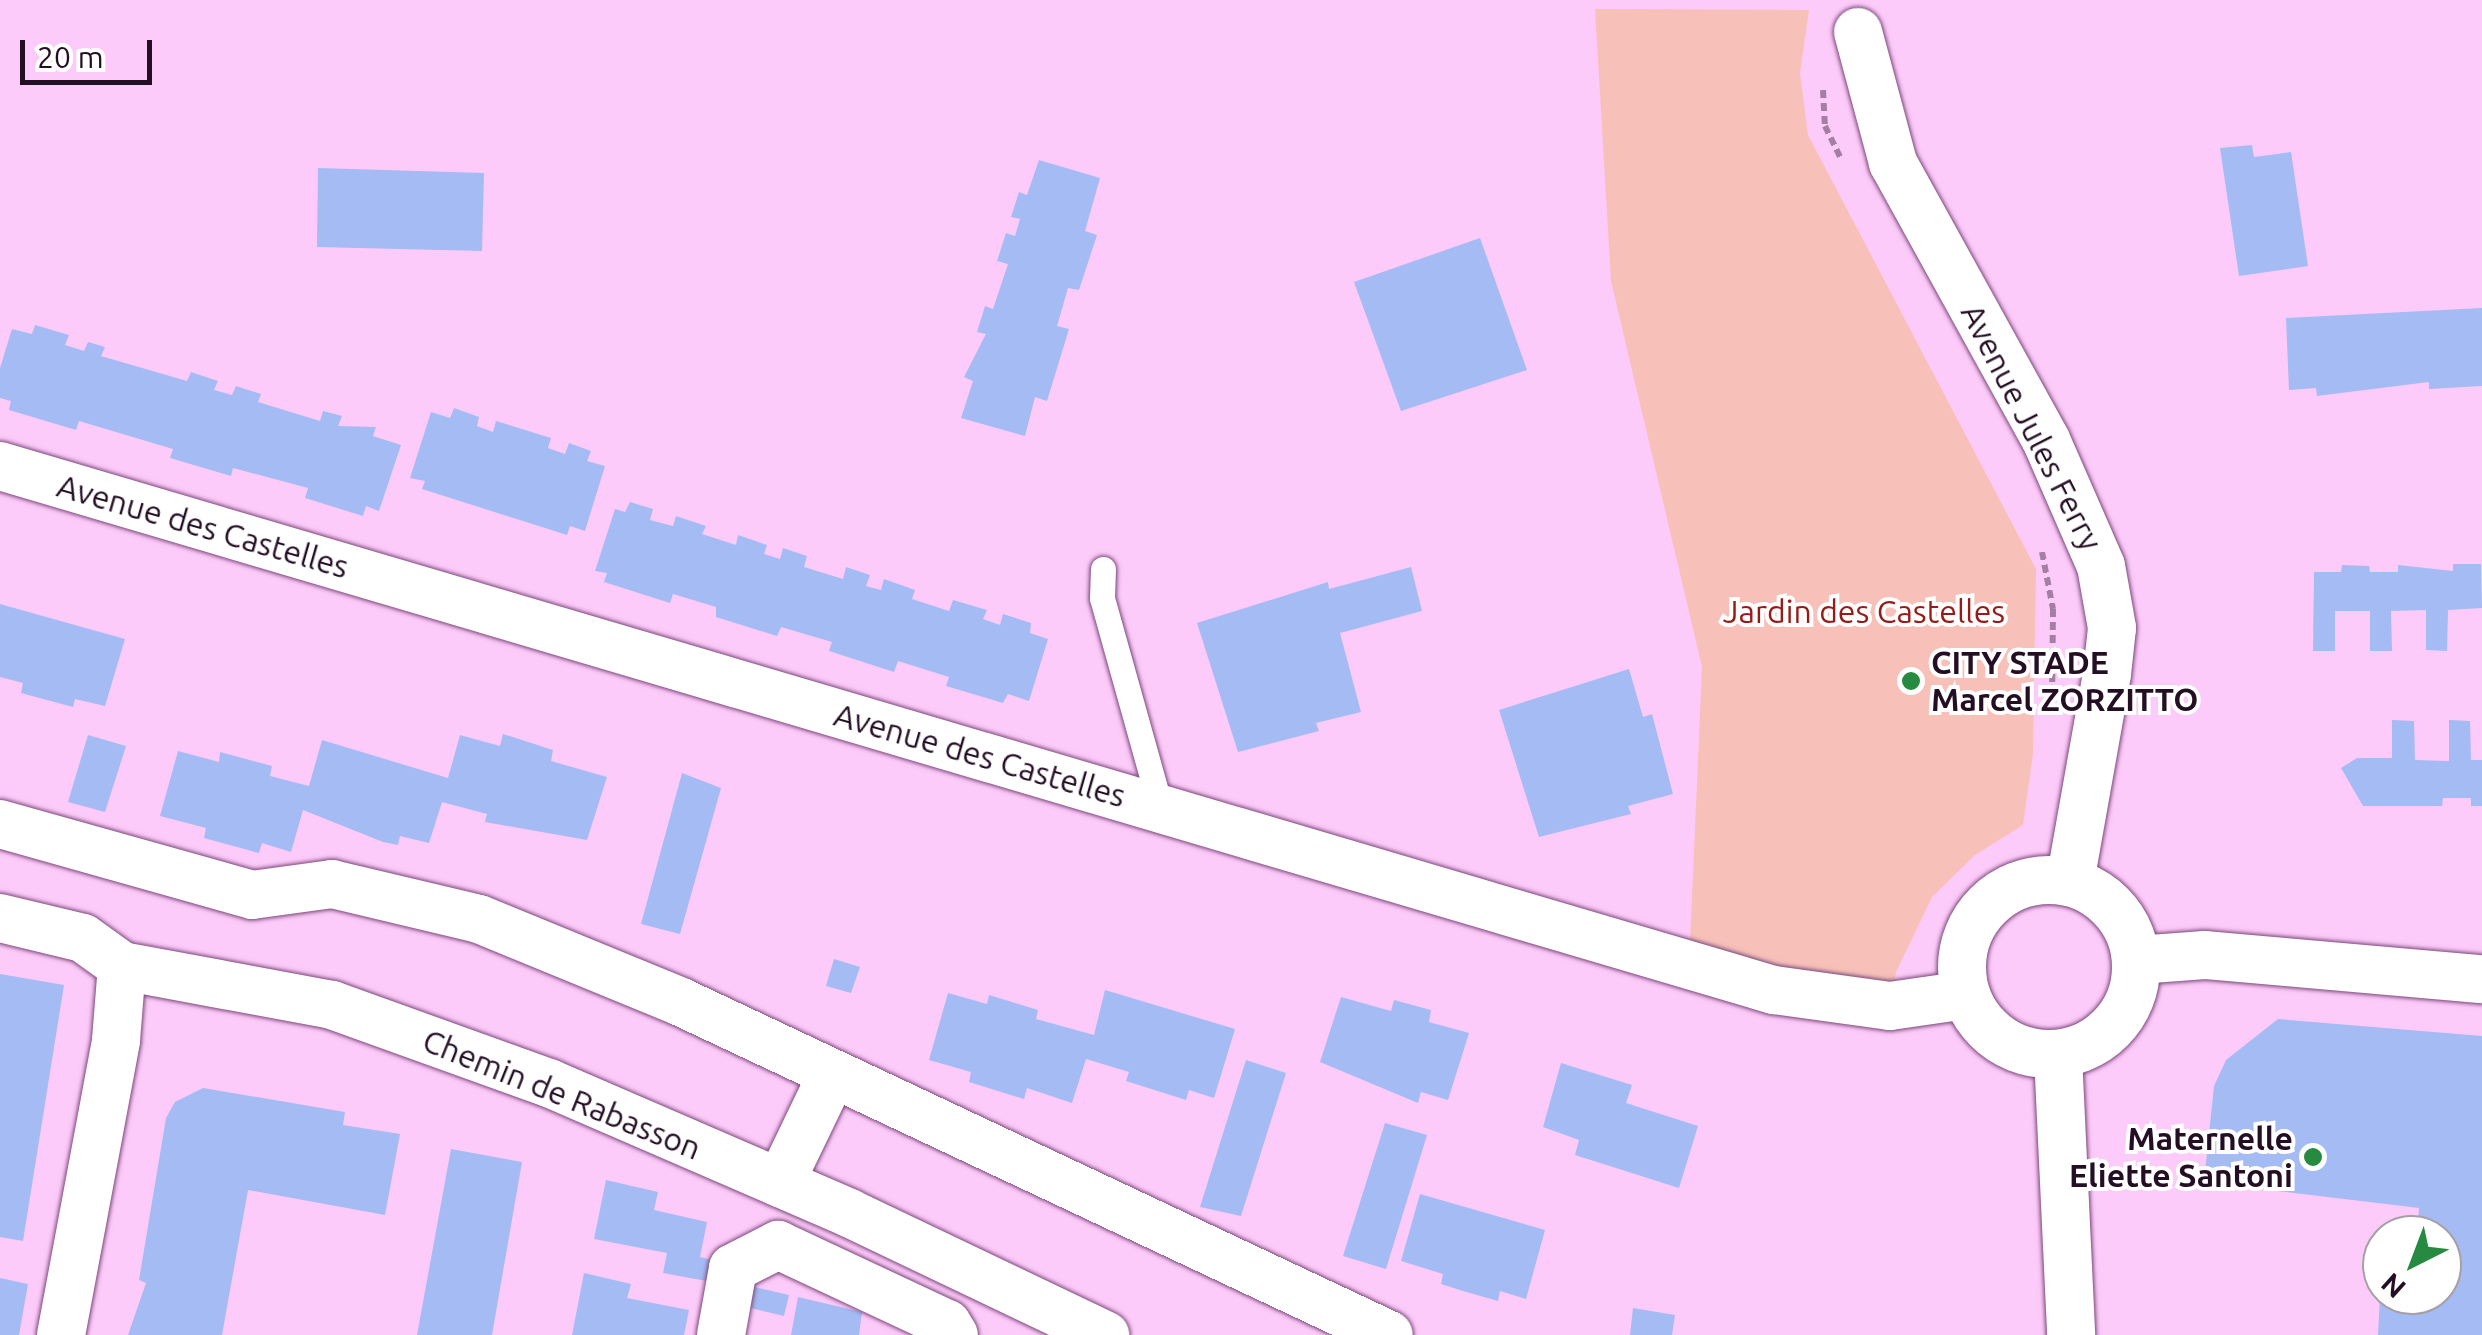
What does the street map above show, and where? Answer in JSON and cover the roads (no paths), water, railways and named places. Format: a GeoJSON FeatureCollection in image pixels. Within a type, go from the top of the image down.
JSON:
{"type":"FeatureCollection","features":[{"type":"Feature","properties":{"kind":"street","name":"Avenue Jules Ferry"},"geometry":{"type":"LineString","coordinates":[[1859,41],[1893,163],[2046,440],[2101,566],[2112,628],[2106,685],[2070,882]]}},
{"type":"Feature","properties":{"kind":"street","name":"Avenue des Castelles"},"geometry":{"type":"LineString","coordinates":[[0,466],[1774,990],[1890,1006],[1966,996]]}},
{"type":"Feature","properties":{"kind":"street"},"geometry":{"type":"LineString","coordinates":[[0,824],[252,896],[332,884],[479,919],[681,1002],[1389,1335]]}},
{"type":"Feature","properties":{"kind":"street"},"geometry":{"type":"LineString","coordinates":[[2070,882],[2109,903],[2123,920],[2137,960],[2136,984],[2114,1026],[2097,1042],[2058,1055],[2009,1045],[1990,1032],[1966,996],[1964,949],[1984,908],[2024,883],[2070,882]]}},
{"type":"Feature","properties":{"kind":"street","name":"Chemin de Rabasson"},"geometry":{"type":"LineString","coordinates":[[0,918],[83,938],[122,966],[332,1005],[549,1084],[780,1183],[1105,1335]]}},
{"type":"Feature","properties":{"kind":"street"},"geometry":{"type":"LineString","coordinates":[[2137,960],[2204,956],[2482,979]]}},
{"type":"Feature","properties":{"kind":"street"},"geometry":{"type":"LineString","coordinates":[[61,1335],[116,1040],[122,966]]}},
{"type":"Feature","properties":{"kind":"street"},"geometry":{"type":"LineString","coordinates":[[2058,1055],[2071,1335]]}},
{"type":"Feature","properties":{"kind":"street"},"geometry":{"type":"LineString","coordinates":[[780,1183],[832,1074]]}},
{"type":"Feature","properties":{"kind":"street"},"geometry":{"type":"LineString","coordinates":[[721,1335],[733,1268],[778,1245],[947,1324],[954,1335]]}},
{"type":"Feature","properties":{"kind":"lane"},"geometry":{"type":"LineString","coordinates":[[1103,569],[1102,598],[1162,809]]}},
{"type":"Feature","properties":{"kind":"place","name":"CITY STADE Marcel ZORZITTO"},"geometry":{"type":"Point","coordinates":[1911,681]}},
{"type":"Feature","properties":{"kind":"place","name":"Maternelle Eliette Santoni"},"geometry":{"type":"Point","coordinates":[2313,1157]}},
{"type":"Feature","properties":{"kind":"park label","name":"Jardin des Castelles"},"geometry":{"type":"Point","coordinates":[1864,611]}}]}
